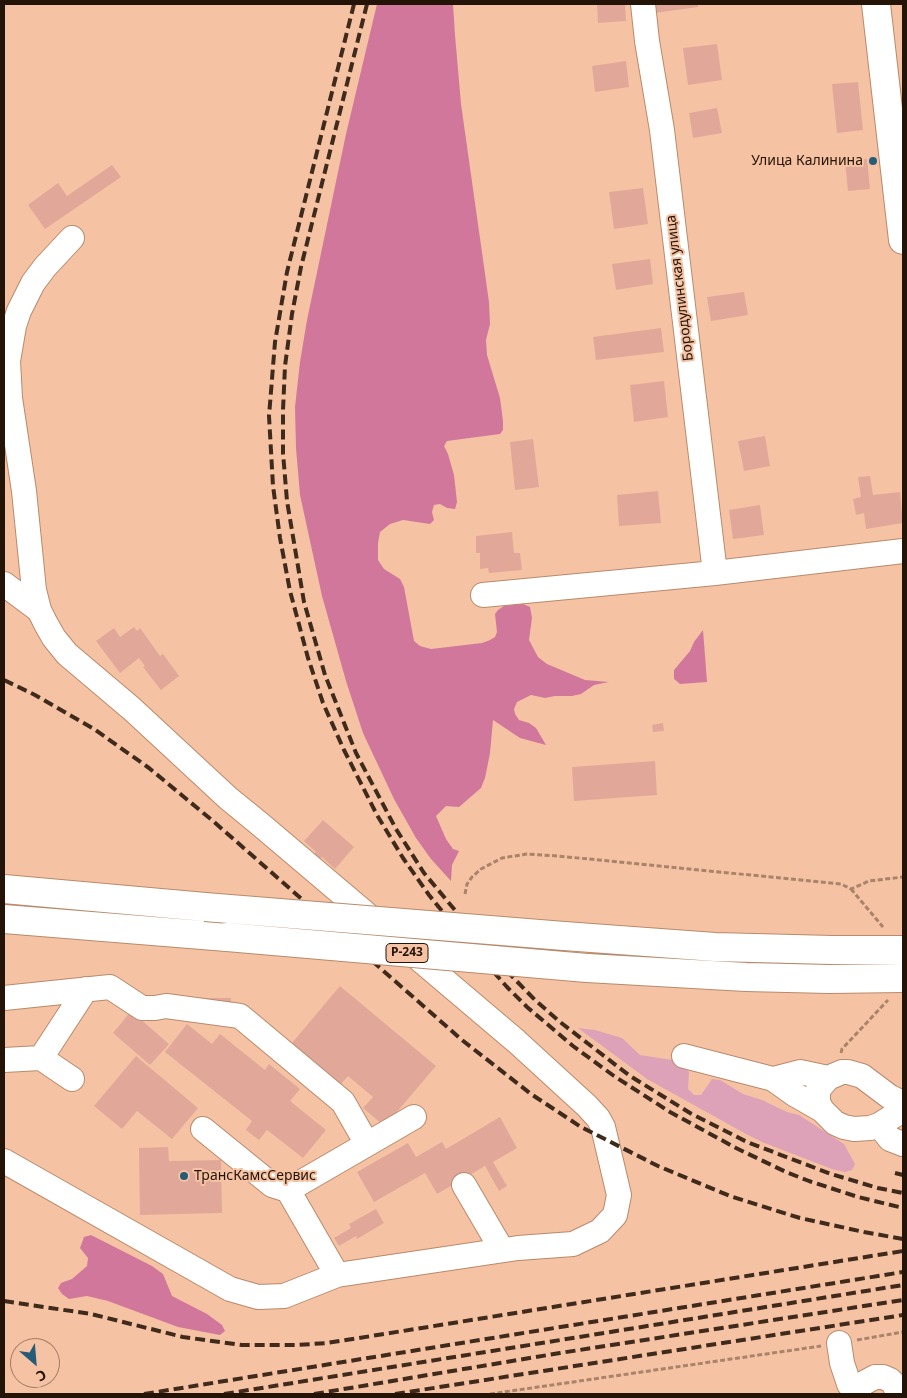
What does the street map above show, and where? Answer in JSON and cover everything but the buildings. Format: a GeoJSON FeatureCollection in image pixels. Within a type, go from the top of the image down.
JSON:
{"type":"FeatureCollection","features":[{"type":"Feature","properties":{"kind":"main road"},"geometry":{"type":"LineString","coordinates":[[876,4],[903,240]]}},
{"type":"Feature","properties":{"kind":"main road","name":"Р-243"},"geometry":{"type":"LineString","coordinates":[[4,890],[715,947],[822,950],[894,940]]}},
{"type":"Feature","properties":{"kind":"main road","name":"Р-243"},"geometry":{"type":"LineString","coordinates":[[4,919],[587,968],[746,978],[829,979],[896,989]]}},
{"type":"Feature","properties":{"kind":"street","name":"Бородулинская улица"},"geometry":{"type":"LineString","coordinates":[[643,4],[647,41],[662,130],[715,573]]}},
{"type":"Feature","properties":{"kind":"street"},"geometry":{"type":"LineString","coordinates":[[4,1161],[230,1289],[258,1297],[284,1296],[337,1275],[502,1250],[573,1244],[600,1231],[615,1215],[619,1195],[608,1142],[598,1118],[558,1078],[228,798],[132,708],[67,654],[54,638],[39,610],[34,590],[24,491],[10,398],[7,343],[19,311],[33,283],[72,238]]}},
{"type":"Feature","properties":{"kind":"street"},"geometry":{"type":"LineString","coordinates":[[483,595],[715,573],[903,551]]}},
{"type":"Feature","properties":{"kind":"street"},"geometry":{"type":"LineString","coordinates":[[4,584],[39,610]]}},
{"type":"Feature","properties":{"kind":"street"},"geometry":{"type":"LineString","coordinates":[[4,998],[110,987],[142,1008],[166,1006],[240,1016],[343,1102],[367,1144]]}},
{"type":"Feature","properties":{"kind":"street"},"geometry":{"type":"LineString","coordinates":[[41,1058],[86,989]]}},
{"type":"Feature","properties":{"kind":"street"},"geometry":{"type":"LineString","coordinates":[[684,1056],[773,1079],[822,1110],[835,1123],[844,1126],[862,1129],[879,1124],[903,1110]]}},
{"type":"Feature","properties":{"kind":"street"},"geometry":{"type":"LineString","coordinates":[[4,1060],[41,1058],[72,1080]]}},
{"type":"Feature","properties":{"kind":"street"},"geometry":{"type":"LineString","coordinates":[[773,1079],[800,1072],[828,1078]]}},
{"type":"Feature","properties":{"kind":"street"},"geometry":{"type":"LineString","coordinates":[[822,1110],[818,1102],[818,1090],[828,1078],[842,1072],[862,1076],[890,1097],[903,1103]]}},
{"type":"Feature","properties":{"kind":"street"},"geometry":{"type":"LineString","coordinates":[[288,1190],[414,1117]]}},
{"type":"Feature","properties":{"kind":"street"},"geometry":{"type":"LineString","coordinates":[[879,1124],[890,1139],[903,1144]]}},
{"type":"Feature","properties":{"kind":"street"},"geometry":{"type":"LineString","coordinates":[[203,1129],[272,1185],[288,1190],[337,1275]]}},
{"type":"Feature","properties":{"kind":"street"},"geometry":{"type":"LineString","coordinates":[[464,1185],[502,1250]]}},
{"type":"Feature","properties":{"kind":"street"},"geometry":{"type":"LineString","coordinates":[[839,1343],[842,1363],[849,1384],[856,1394],[862,1384],[875,1377],[883,1377],[900,1387]]}},
{"type":"Feature","properties":{"kind":"path"},"geometry":{"type":"LineString","coordinates":[[465,894],[467,884],[480,869],[502,858],[526,854],[841,884],[851,889],[894,940]]}},
{"type":"Feature","properties":{"kind":"path"},"geometry":{"type":"LineString","coordinates":[[851,889],[868,881],[903,877]]}},
{"type":"Feature","properties":{"kind":"path"},"geometry":{"type":"LineString","coordinates":[[842,1049],[896,989]]}},
{"type":"Feature","properties":{"kind":"path"},"geometry":{"type":"LineString","coordinates":[[490,1394],[675,1368],[903,1332]]}},
{"type":"Feature","properties":{"kind":"shaded area"},"geometry":{"type":"Polygon","coordinates":[[[377,4],[453,4],[461,104],[489,302],[490,324],[486,340],[487,355],[500,398],[503,421],[503,430],[500,434],[447,441],[444,446],[454,475],[457,502],[455,509],[447,508],[440,504],[434,505],[432,512],[434,520],[430,524],[403,520],[390,524],[380,532],[378,560],[384,569],[400,579],[404,587],[414,641],[420,646],[431,649],[482,643],[490,640],[495,637],[497,632],[495,614],[498,610],[504,606],[523,604],[530,607],[532,618],[529,640],[538,657],[547,664],[585,680],[609,682],[594,685],[581,694],[572,696],[545,698],[531,695],[517,702],[514,709],[519,720],[529,723],[536,728],[546,745],[520,738],[493,720],[490,753],[481,788],[459,807],[446,806],[436,816],[446,839],[453,849],[459,851],[452,865],[451,881],[431,859],[416,838],[394,799],[363,733],[322,596],[300,495],[296,448],[295,407],[307,320],[346,134],[377,4]]]}},
{"type":"Feature","properties":{"kind":"shaded area"},"geometry":{"type":"Polygon","coordinates":[[[703,630],[707,682],[680,684],[674,679],[674,670],[690,651],[703,630]]]}},
{"type":"Feature","properties":{"kind":"shaded area"},"geometry":{"type":"Polygon","coordinates":[[[578,1028],[595,1030],[622,1038],[640,1055],[679,1061],[686,1065],[689,1073],[688,1089],[694,1095],[701,1095],[712,1079],[720,1080],[743,1094],[799,1115],[844,1144],[855,1164],[852,1170],[845,1172],[832,1169],[746,1134],[647,1079],[578,1028]]]}},
{"type":"Feature","properties":{"kind":"shaded area"},"geometry":{"type":"Polygon","coordinates":[[[91,1235],[152,1266],[163,1274],[172,1296],[207,1314],[222,1325],[225,1331],[220,1335],[178,1327],[108,1301],[87,1296],[69,1299],[62,1294],[58,1288],[61,1283],[72,1279],[87,1266],[88,1258],[80,1248],[84,1237],[91,1235]]]}},
{"type":"Feature","properties":{"kind":"railway"},"geometry":{"type":"LineString","coordinates":[[354,4],[287,272],[275,342],[269,416],[273,486],[290,591],[308,658],[323,703],[344,750],[377,815],[403,858],[429,895],[507,987],[527,1007],[573,1046],[614,1076],[670,1112],[736,1148],[809,1181],[858,1197],[903,1208]]}},
{"type":"Feature","properties":{"kind":"railway"},"geometry":{"type":"LineString","coordinates":[[367,4],[301,267],[285,366],[283,410],[283,453],[287,501],[304,602],[325,675],[356,753],[396,829],[424,873],[499,963],[535,1000],[560,1022],[630,1076],[690,1113],[747,1142],[831,1174],[878,1188],[903,1193]]}},
{"type":"Feature","properties":{"kind":"railway"},"geometry":{"type":"LineString","coordinates":[[4,680],[35,695],[94,729],[149,768],[213,821],[462,1040],[531,1094],[581,1127],[658,1166],[730,1196],[800,1218],[903,1239]]}},
{"type":"Feature","properties":{"kind":"railway"},"geometry":{"type":"LineString","coordinates":[[895,1173],[903,1175]]}},
{"type":"Feature","properties":{"kind":"railway"},"geometry":{"type":"LineString","coordinates":[[4,1301],[91,1314],[183,1337],[242,1345],[297,1345],[327,1343],[903,1251]]}},
{"type":"Feature","properties":{"kind":"railway"},"geometry":{"type":"LineString","coordinates":[[144,1394],[903,1272]]}},
{"type":"Feature","properties":{"kind":"railway"},"geometry":{"type":"LineString","coordinates":[[224,1394],[903,1285]]}},
{"type":"Feature","properties":{"kind":"railway"},"geometry":{"type":"LineString","coordinates":[[314,1394],[560,1353],[903,1300]]}},
{"type":"Feature","properties":{"kind":"railway"},"geometry":{"type":"LineString","coordinates":[[395,1394],[903,1315]]}},
{"type":"Feature","properties":{"kind":"place","name":"Улица Калинина"},"geometry":{"type":"Point","coordinates":[873,161]}},
{"type":"Feature","properties":{"kind":"place","name":"ТрансКамсСервис"},"geometry":{"type":"Point","coordinates":[184,1176]}}]}
